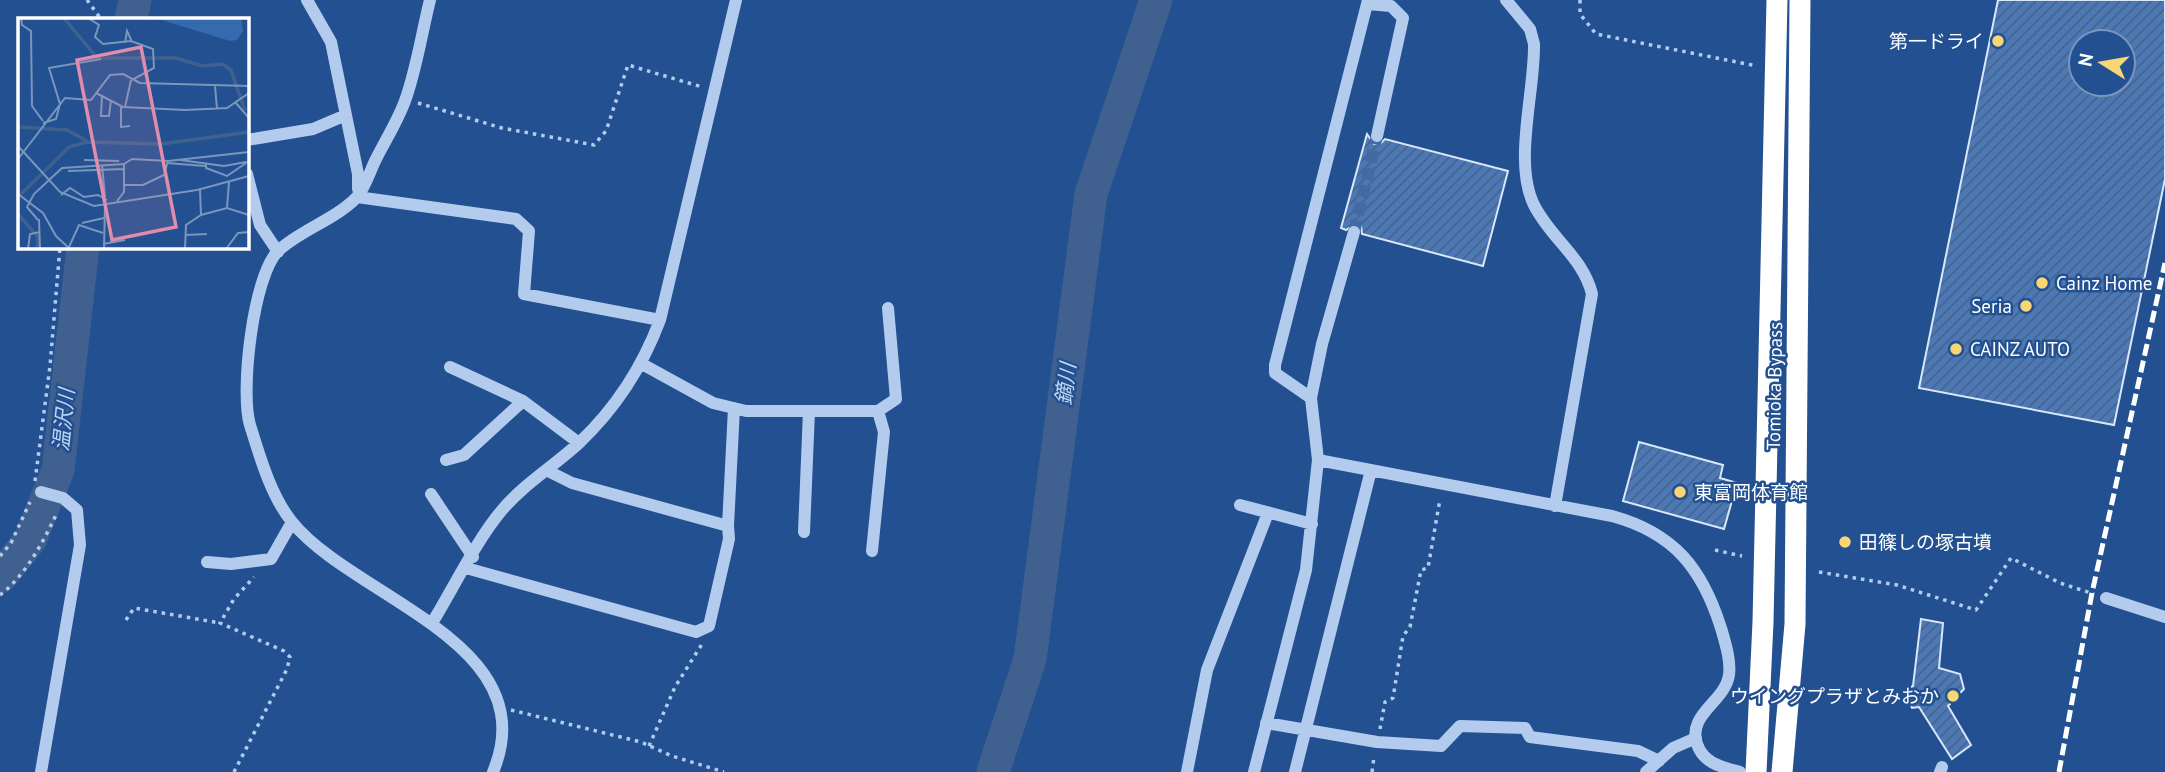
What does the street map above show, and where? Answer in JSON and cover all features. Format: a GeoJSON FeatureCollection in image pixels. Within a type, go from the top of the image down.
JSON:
{"type":"FeatureCollection","features":[{"type":"Feature","properties":{"kind":"highway","name":"Tomioka Bypass"},"geometry":{"type":"LineString","coordinates":[[1756,772],[1763,622],[1777,0]]}},
{"type":"Feature","properties":{"kind":"highway","name":"Tomioka Bypass"},"geometry":{"type":"LineString","coordinates":[[1782,772],[1795,624],[1800,0]]}},
{"type":"Feature","properties":{"kind":"street"},"geometry":{"type":"LineString","coordinates":[[307,0],[331,42],[358,174],[357,197]]}},
{"type":"Feature","properties":{"kind":"street"},"geometry":{"type":"LineString","coordinates":[[430,0],[406,99],[357,197],[278,252],[263,275],[251,330],[247,381],[249,421],[268,477],[292,522],[334,559],[432,623],[469,656],[490,683],[500,707],[501,727],[493,772]]}},
{"type":"Feature","properties":{"kind":"street"},"geometry":{"type":"LineString","coordinates":[[432,623],[501,511],[579,443],[615,404],[642,364],[660,320],[736,0]]}},
{"type":"Feature","properties":{"kind":"street"},"geometry":{"type":"LineString","coordinates":[[1506,0],[1530,29],[1534,44],[1527,147],[1528,189],[1542,218],[1580,262],[1592,295],[1555,506]]}},
{"type":"Feature","properties":{"kind":"street"},"geometry":{"type":"LineString","coordinates":[[1311,398],[1275,373],[1275,365],[1368,2],[1391,6],[1403,18],[1377,136]]}},
{"type":"Feature","properties":{"kind":"street"},"geometry":{"type":"LineString","coordinates":[[248,140],[313,129],[346,115]]}},
{"type":"Feature","properties":{"kind":"street"},"geometry":{"type":"LineString","coordinates":[[248,183],[253,226],[278,252]]}},
{"type":"Feature","properties":{"kind":"street"},"geometry":{"type":"LineString","coordinates":[[357,197],[516,219],[529,230],[524,294],[660,320]]}},
{"type":"Feature","properties":{"kind":"street"},"geometry":{"type":"LineString","coordinates":[[1254,772],[1306,570],[1318,460],[1311,398],[1354,232]]}},
{"type":"Feature","properties":{"kind":"street"},"geometry":{"type":"LineString","coordinates":[[642,364],[713,403],[734,408],[878,411],[896,399],[888,309]]}},
{"type":"Feature","properties":{"kind":"street"},"geometry":{"type":"LineString","coordinates":[[450,367],[523,401],[579,443]]}},
{"type":"Feature","properties":{"kind":"street"},"geometry":{"type":"LineString","coordinates":[[446,460],[464,454],[523,401]]}},
{"type":"Feature","properties":{"kind":"street"},"geometry":{"type":"LineString","coordinates":[[466,568],[696,632],[709,626],[729,539],[734,408]]}},
{"type":"Feature","properties":{"kind":"street"},"geometry":{"type":"LineString","coordinates":[[804,532],[809,411]]}},
{"type":"Feature","properties":{"kind":"street"},"geometry":{"type":"LineString","coordinates":[[872,551],[884,432],[878,411]]}},
{"type":"Feature","properties":{"kind":"street"},"geometry":{"type":"LineString","coordinates":[[1318,460],[1442,486],[1612,516],[1648,527],[1679,552],[1701,580],[1713,603],[1724,638],[1730,672],[1725,689],[1698,722],[1696,738],[1708,760],[1740,772]]}},
{"type":"Feature","properties":{"kind":"street"},"geometry":{"type":"LineString","coordinates":[[546,470],[572,484],[728,526]]}},
{"type":"Feature","properties":{"kind":"street"},"geometry":{"type":"LineString","coordinates":[[1295,772],[1371,471]]}},
{"type":"Feature","properties":{"kind":"street"},"geometry":{"type":"LineString","coordinates":[[37,491],[64,498],[77,510],[80,545],[41,772]]}},
{"type":"Feature","properties":{"kind":"street"},"geometry":{"type":"LineString","coordinates":[[431,494],[473,557]]}},
{"type":"Feature","properties":{"kind":"street"},"geometry":{"type":"LineString","coordinates":[[1240,505],[1312,524]]}},
{"type":"Feature","properties":{"kind":"street"},"geometry":{"type":"LineString","coordinates":[[1187,772],[1207,670],[1268,513]]}},
{"type":"Feature","properties":{"kind":"street"},"geometry":{"type":"LineString","coordinates":[[207,562],[231,564],[271,559],[292,522]]}},
{"type":"Feature","properties":{"kind":"street"},"geometry":{"type":"LineString","coordinates":[[2106,598],[2165,618]]}},
{"type":"Feature","properties":{"kind":"street"},"geometry":{"type":"LineString","coordinates":[[1266,723],[1377,741],[1441,746],[1460,726],[1525,728],[1530,737],[1638,751],[1659,761]]}},
{"type":"Feature","properties":{"kind":"street"},"geometry":{"type":"LineString","coordinates":[[1646,772],[1673,748],[1696,738]]}},
{"type":"Feature","properties":{"kind":"path"},"geometry":{"type":"LineString","coordinates":[[87,0],[100,18]]}},
{"type":"Feature","properties":{"kind":"path"},"geometry":{"type":"LineString","coordinates":[[1580,0],[1580,14],[1585,24],[1596,34],[1610,39],[1747,66],[1776,67]]}},
{"type":"Feature","properties":{"kind":"path"},"geometry":{"type":"LineString","coordinates":[[406,99],[502,128],[594,145],[606,131],[628,65],[714,91]]}},
{"type":"Feature","properties":{"kind":"path"},"geometry":{"type":"LineString","coordinates":[[0,556],[37,491],[60,248]]}},
{"type":"Feature","properties":{"kind":"path"},"geometry":{"type":"LineString","coordinates":[[1372,772],[1385,702],[1393,698],[1403,636],[1410,627],[1422,570],[1427,568],[1442,486]]}},
{"type":"Feature","properties":{"kind":"path"},"geometry":{"type":"LineString","coordinates":[[0,595],[14,584],[26,568],[64,498]]}},
{"type":"Feature","properties":{"kind":"path"},"geometry":{"type":"LineString","coordinates":[[1715,551],[1742,556]]}},
{"type":"Feature","properties":{"kind":"path"},"geometry":{"type":"LineString","coordinates":[[1819,572],[1897,585],[1976,610],[2011,558],[2060,583],[2084,591]]}},
{"type":"Feature","properties":{"kind":"path"},"geometry":{"type":"LineString","coordinates":[[220,623],[234,598],[250,579],[267,569],[271,559]]}},
{"type":"Feature","properties":{"kind":"path"},"geometry":{"type":"LineString","coordinates":[[126,620],[134,608],[220,623],[284,651],[289,657],[287,669],[234,772]]}},
{"type":"Feature","properties":{"kind":"path"},"geometry":{"type":"LineString","coordinates":[[649,746],[675,687],[700,647],[709,626]]}},
{"type":"Feature","properties":{"kind":"path"},"geometry":{"type":"LineString","coordinates":[[500,707],[649,746],[724,772]]}},
{"type":"Feature","properties":{"kind":"building","name":"Cainz Home"},"geometry":{"type":"Polygon","coordinates":[[[1998,0],[2165,0],[2165,179],[2114,425],[1919,388],[1998,0]]]}},
{"type":"Feature","properties":{"kind":"building"},"geometry":{"type":"Polygon","coordinates":[[[1367,134],[1374,144],[1380,144],[1385,139],[1508,171],[1483,266],[1362,234],[1361,226],[1356,223],[1346,230],[1341,228],[1367,134]]]}},
{"type":"Feature","properties":{"kind":"building","name":"東富岡体育館"},"geometry":{"type":"Polygon","coordinates":[[[1639,442],[1723,465],[1720,478],[1737,483],[1724,529],[1623,501],[1639,442]]]}},
{"type":"Feature","properties":{"kind":"building"},"geometry":{"type":"Polygon","coordinates":[[[1921,619],[1943,623],[1939,668],[1960,674],[1964,689],[1948,706],[1971,745],[1952,759],[1919,707],[1912,708],[1906,689],[1913,686],[1921,619]]]}},
{"type":"Feature","properties":{"kind":"waterway","name":"温沢川"},"geometry":{"type":"LineString","coordinates":[[131,18],[135,0]]}},
{"type":"Feature","properties":{"kind":"waterway","name":"鏑川"},"geometry":{"type":"LineString","coordinates":[[993,772],[1030,659],[1091,194],[1156,0]]}},
{"type":"Feature","properties":{"kind":"waterway","name":"温沢川"},"geometry":{"type":"LineString","coordinates":[[0,577],[30,540],[58,470],[83,248]]}},
{"type":"Feature","properties":{"kind":"tunnel"},"geometry":{"type":"LineString","coordinates":[[1354,232],[1377,136]]}},
{"type":"Feature","properties":{"kind":"railway"},"geometry":{"type":"LineString","coordinates":[[2059,772],[2092,593],[2165,263]]}},
{"type":"Feature","properties":{"kind":"place","name":"第一ドライ"},"geometry":{"type":"Point","coordinates":[1998,41]}},
{"type":"Feature","properties":{"kind":"place","name":"Cainz Home"},"geometry":{"type":"Point","coordinates":[2042,283]}},
{"type":"Feature","properties":{"kind":"place","name":"Seria"},"geometry":{"type":"Point","coordinates":[2026,306]}},
{"type":"Feature","properties":{"kind":"place","name":"CAINZ AUTO"},"geometry":{"type":"Point","coordinates":[1956,349]}},
{"type":"Feature","properties":{"kind":"place","name":"東富岡体育館"},"geometry":{"type":"Point","coordinates":[1680,492]}},
{"type":"Feature","properties":{"kind":"place","name":"田篠しの塚古墳"},"geometry":{"type":"Point","coordinates":[1845,542]}},
{"type":"Feature","properties":{"kind":"place","name":"ウイングプラザとみおか"},"geometry":{"type":"Point","coordinates":[1953,696]}}]}
